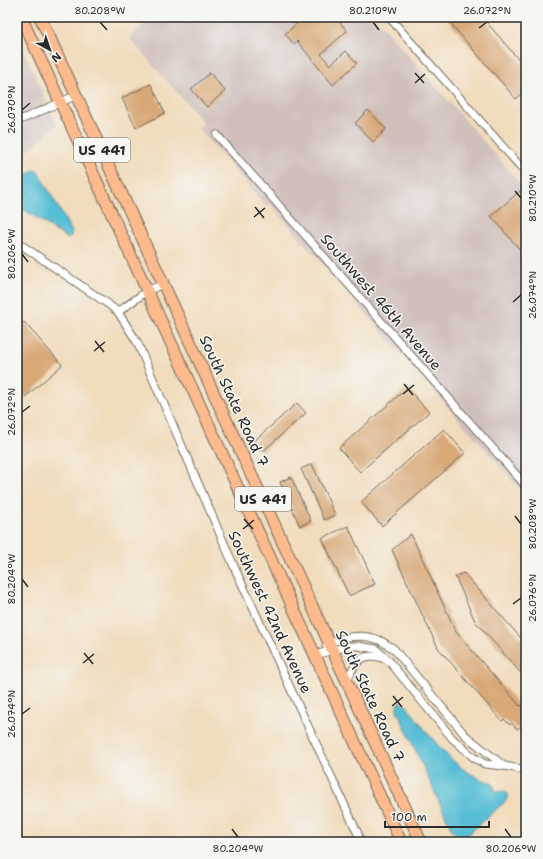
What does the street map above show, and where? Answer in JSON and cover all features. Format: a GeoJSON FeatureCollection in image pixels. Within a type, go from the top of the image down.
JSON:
{"type":"FeatureCollection","features":[{"type":"Feature","properties":{"kind":"main road","name":"US 441"},"geometry":{"type":"LineString","coordinates":[[21,17],[401,842]]}},
{"type":"Feature","properties":{"kind":"main road","name":"South State Road 7"},"geometry":{"type":"LineString","coordinates":[[40,17],[421,842]]}},
{"type":"Feature","properties":{"kind":"main road"},"geometry":{"type":"LineString","coordinates":[[223,455],[237,468],[250,472]]}},
{"type":"Feature","properties":{"kind":"street"},"geometry":{"type":"LineString","coordinates":[[389,17],[526,173]]}},
{"type":"Feature","properties":{"kind":"street"},"geometry":{"type":"LineString","coordinates":[[17,120],[25,118],[76,95]]}},
{"type":"Feature","properties":{"kind":"street","name":"Southwest 46th Avenue"},"geometry":{"type":"LineString","coordinates":[[217,135],[526,486]]}},
{"type":"Feature","properties":{"kind":"street"},"geometry":{"type":"LineString","coordinates":[[17,242],[118,312],[147,291],[163,284]]}},
{"type":"Feature","properties":{"kind":"street","name":"Southwest 42nd Avenue"},"geometry":{"type":"LineString","coordinates":[[118,312],[137,342],[236,571],[358,834],[360,842]]}},
{"type":"Feature","properties":{"kind":"street"},"geometry":{"type":"LineString","coordinates":[[315,655],[349,637],[366,636],[379,640],[393,648],[465,735],[504,766]]}},
{"type":"Feature","properties":{"kind":"street"},"geometry":{"type":"LineString","coordinates":[[331,647],[348,646],[376,649],[389,661],[452,738],[473,757],[485,764],[526,770]]}},
{"type":"Feature","properties":{"kind":"street"},"geometry":{"type":"LineString","coordinates":[[347,681],[355,664],[366,657],[379,656],[389,661]]}},
{"type":"Feature","properties":{"kind":"street"},"geometry":{"type":"LineString","coordinates":[[432,714],[446,719],[451,719]]}},
{"type":"Feature","properties":{"kind":"shaded area"},"geometry":{"type":"Polygon","coordinates":[[[153,17],[375,17],[526,190],[526,496],[270,204],[267,207],[198,128],[204,123],[129,38],[153,17]]]}},
{"type":"Feature","properties":{"kind":"shaded area"},"geometry":{"type":"Polygon","coordinates":[[[17,36],[57,125],[17,160],[17,36]]]}},
{"type":"Feature","properties":{"kind":"water"},"geometry":{"type":"Polygon","coordinates":[[[33,170],[37,171],[40,175],[72,232],[68,239],[17,205],[17,184],[33,170]]]}},
{"type":"Feature","properties":{"kind":"water"},"geometry":{"type":"Polygon","coordinates":[[[400,701],[406,705],[437,744],[455,763],[477,777],[492,783],[496,792],[505,791],[508,794],[508,799],[465,837],[458,836],[452,830],[397,710],[397,706],[400,701]]]}},
{"type":"Feature","properties":{"kind":"building"},"geometry":{"type":"Polygon","coordinates":[[[304,17],[344,17],[339,21],[347,31],[321,54],[330,65],[346,51],[357,63],[333,85],[297,41],[294,44],[285,34],[304,17]]]}},
{"type":"Feature","properties":{"kind":"building"},"geometry":{"type":"Polygon","coordinates":[[[445,17],[482,17],[526,68],[526,90],[516,99],[445,17]]]}},
{"type":"Feature","properties":{"kind":"building"},"geometry":{"type":"Polygon","coordinates":[[[210,73],[225,91],[207,107],[191,89],[210,73]]]}},
{"type":"Feature","properties":{"kind":"building"},"geometry":{"type":"Polygon","coordinates":[[[151,84],[165,113],[136,128],[122,98],[151,84]]]}},
{"type":"Feature","properties":{"kind":"building"},"geometry":{"type":"Polygon","coordinates":[[[368,110],[386,129],[373,142],[355,123],[368,110]]]}},
{"type":"Feature","properties":{"kind":"building"},"geometry":{"type":"Polygon","coordinates":[[[520,191],[526,197],[526,257],[491,216],[520,191]]]}},
{"type":"Feature","properties":{"kind":"building"},"geometry":{"type":"Polygon","coordinates":[[[24,322],[62,365],[17,404],[17,328],[24,322]]]}},
{"type":"Feature","properties":{"kind":"building"},"geometry":{"type":"Polygon","coordinates":[[[407,388],[429,412],[360,472],[339,448],[407,388]]]}},
{"type":"Feature","properties":{"kind":"building"},"geometry":{"type":"Polygon","coordinates":[[[297,403],[306,413],[262,452],[253,442],[297,403]]]}},
{"type":"Feature","properties":{"kind":"building"},"geometry":{"type":"Polygon","coordinates":[[[444,429],[465,453],[382,526],[361,502],[444,429]]]}},
{"type":"Feature","properties":{"kind":"building"},"geometry":{"type":"Polygon","coordinates":[[[312,464],[335,515],[324,520],[301,469],[312,464]]]}},
{"type":"Feature","properties":{"kind":"building"},"geometry":{"type":"Polygon","coordinates":[[[291,477],[311,521],[300,526],[280,482],[291,477]]]}},
{"type":"Feature","properties":{"kind":"building"},"geometry":{"type":"Polygon","coordinates":[[[348,526],[375,584],[349,596],[322,538],[348,526]]]}},
{"type":"Feature","properties":{"kind":"building"},"geometry":{"type":"Polygon","coordinates":[[[411,534],[456,632],[520,706],[521,705],[526,710],[526,734],[520,727],[517,729],[512,723],[510,725],[504,719],[502,721],[438,648],[392,550],[411,534]]]}},
{"type":"Feature","properties":{"kind":"building"},"geometry":{"type":"Polygon","coordinates":[[[464,573],[526,644],[526,679],[475,621],[455,576],[464,573]]]}}]}
